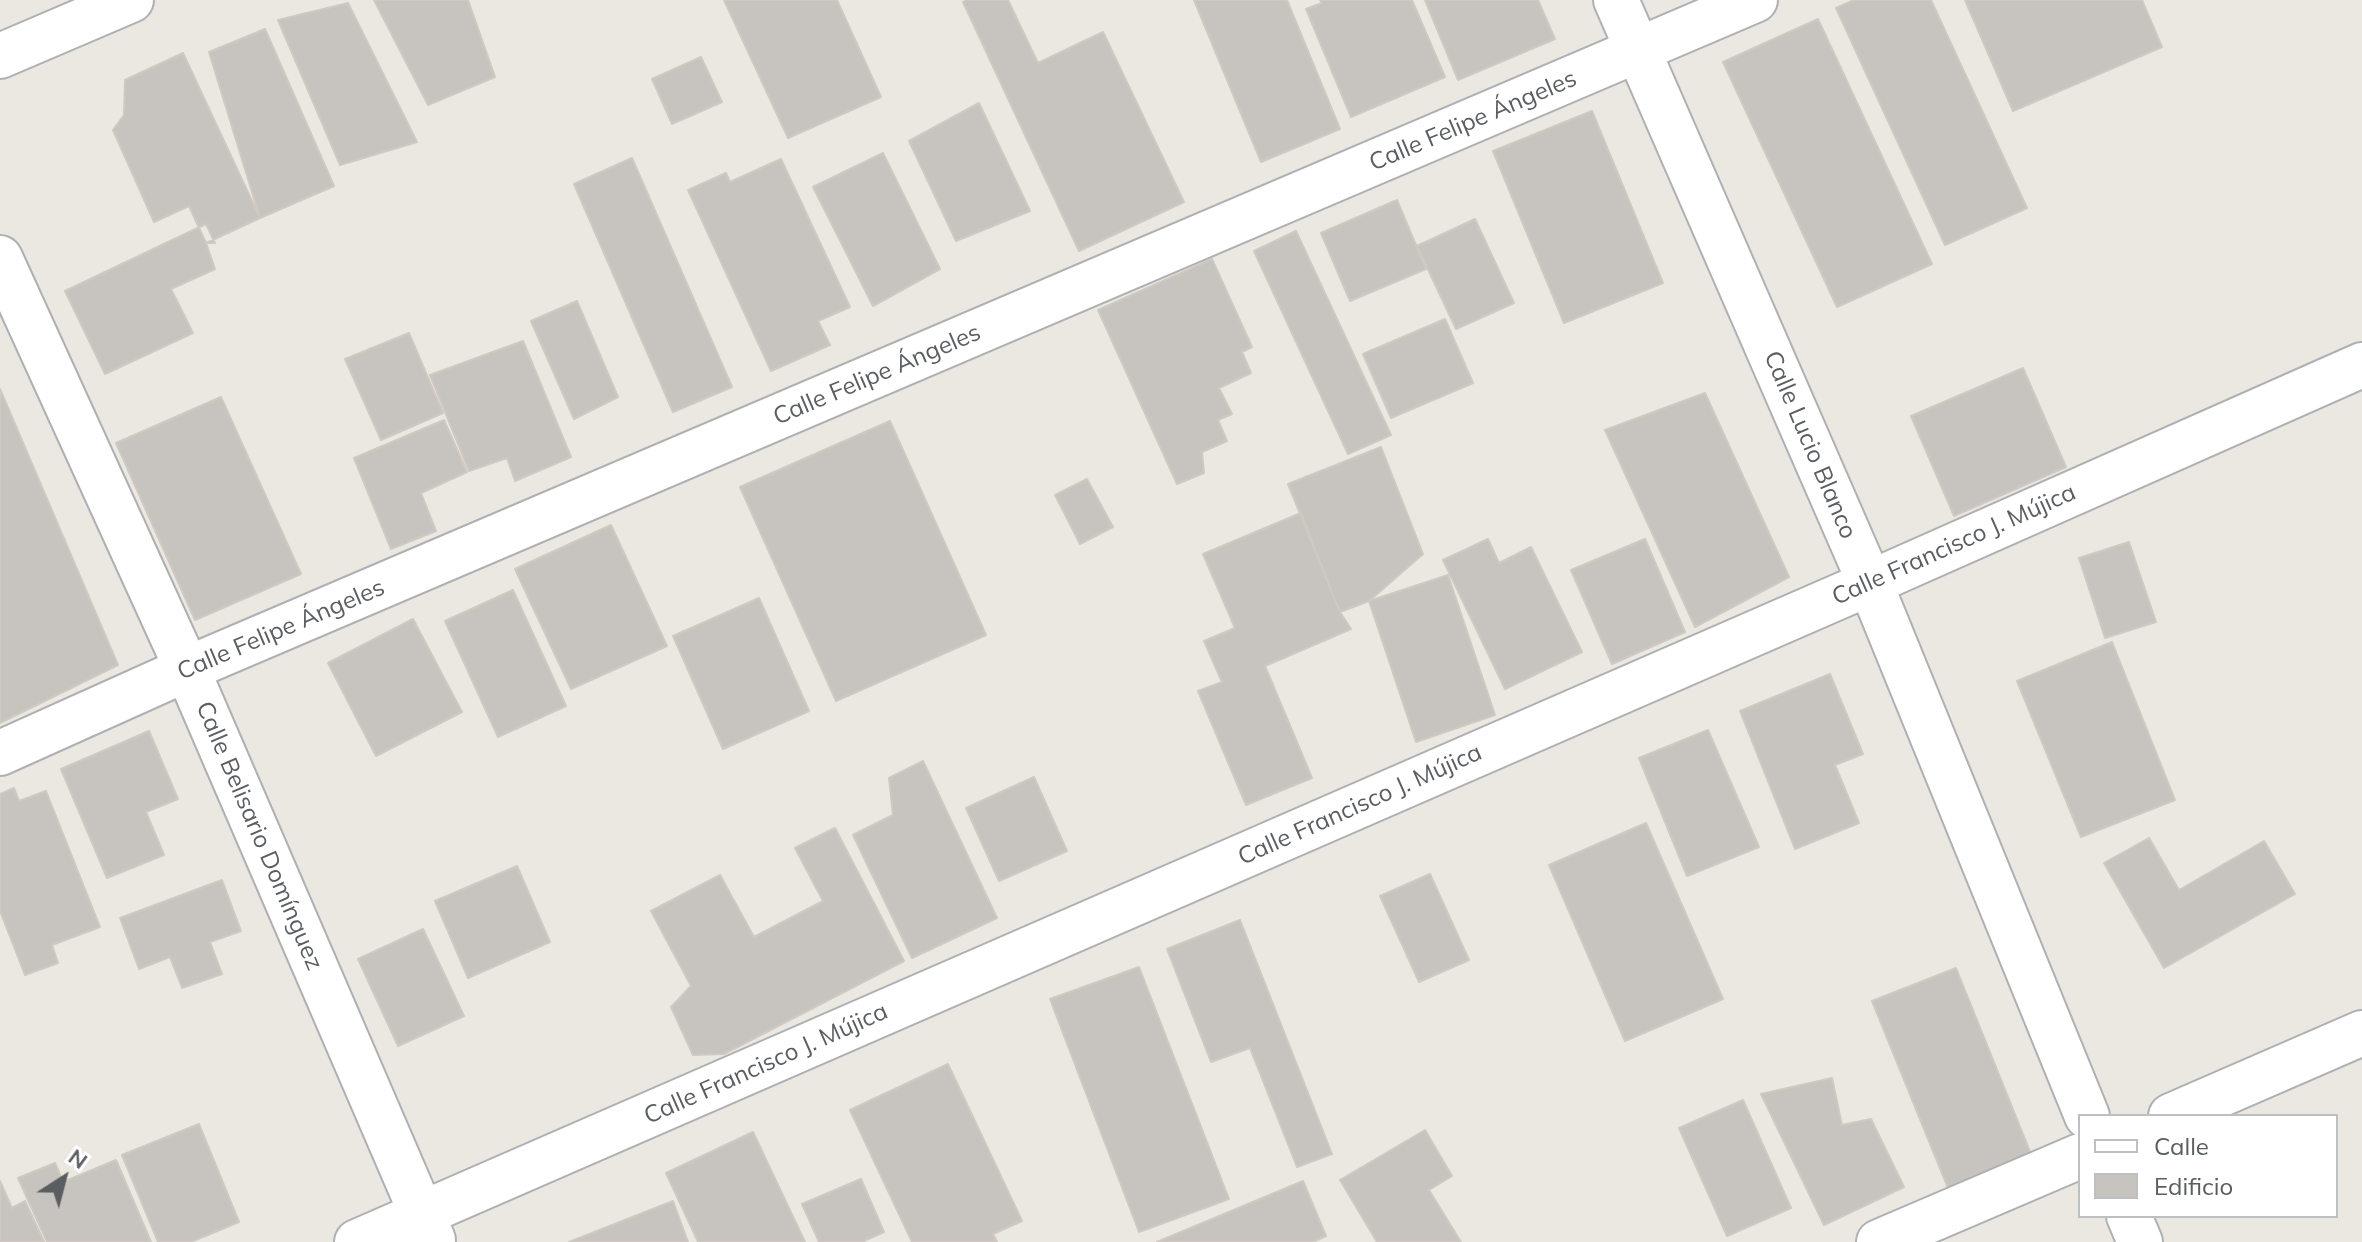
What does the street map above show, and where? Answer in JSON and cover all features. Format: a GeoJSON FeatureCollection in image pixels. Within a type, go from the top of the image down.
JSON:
{"type":"FeatureCollection","features":[{"type":"Feature","properties":{"kind":"street"},"geometry":{"type":"LineString","coordinates":[[0,56],[131,0]]}},
{"type":"Feature","properties":{"kind":"street","name":"Calle Lucio Blanco"},"geometry":{"type":"LineString","coordinates":[[1616,0],[1870,583],[2086,1114]]}},
{"type":"Feature","properties":{"kind":"street","name":"Calle Felipe Ángeles"},"geometry":{"type":"LineString","coordinates":[[0,753],[187,669],[1755,0]]}},
{"type":"Feature","properties":{"kind":"street","name":"Calle Belisario Domínguez"},"geometry":{"type":"LineString","coordinates":[[0,258],[187,669],[428,1228]]}},
{"type":"Feature","properties":{"kind":"street","name":"Calle Francisco J. Mújica"},"geometry":{"type":"LineString","coordinates":[[357,1242],[428,1228],[2362,365]]}},
{"type":"Feature","properties":{"kind":"street"},"geometry":{"type":"LineString","coordinates":[[2176,1114],[2362,1033]]}},
{"type":"Feature","properties":{"kind":"street"},"geometry":{"type":"LineString","coordinates":[[1879,1242],[2078,1157]]}},
{"type":"Feature","properties":{"kind":"street"},"geometry":{"type":"LineString","coordinates":[[2130,1218],[2140,1242]]}},
{"type":"Feature","properties":{"kind":"building"},"geometry":{"type":"Polygon","coordinates":[[[374,0],[468,0],[495,77],[428,105],[374,0]]]}},
{"type":"Feature","properties":{"kind":"building"},"geometry":{"type":"Polygon","coordinates":[[[724,0],[837,0],[881,97],[788,138],[724,0]]]}},
{"type":"Feature","properties":{"kind":"building"},"geometry":{"type":"Polygon","coordinates":[[[1008,0],[1038,63],[1103,32],[1184,202],[1079,251],[963,2],[1008,0]]]}},
{"type":"Feature","properties":{"kind":"building"},"geometry":{"type":"Polygon","coordinates":[[[1194,0],[1287,0],[1340,129],[1261,162],[1194,0]]]}},
{"type":"Feature","properties":{"kind":"building"},"geometry":{"type":"Polygon","coordinates":[[[1320,0],[1412,0],[1445,77],[1351,117],[1306,9],[1322,3],[1320,0]]]}},
{"type":"Feature","properties":{"kind":"building"},"geometry":{"type":"Polygon","coordinates":[[[1425,0],[1538,0],[1555,39],[1458,80],[1425,0]]]}},
{"type":"Feature","properties":{"kind":"building"},"geometry":{"type":"Polygon","coordinates":[[[1854,0],[1931,0],[2027,208],[1945,245],[1836,8],[1854,0]]]}},
{"type":"Feature","properties":{"kind":"building"},"geometry":{"type":"Polygon","coordinates":[[[1965,0],[2142,0],[2162,47],[2013,111],[1965,0]]]}},
{"type":"Feature","properties":{"kind":"building"},"geometry":{"type":"Polygon","coordinates":[[[348,3],[417,142],[340,165],[278,20],[348,3]]]}},
{"type":"Feature","properties":{"kind":"building"},"geometry":{"type":"Polygon","coordinates":[[[1818,19],[1932,264],[1837,307],[1723,62],[1818,19]]]}},
{"type":"Feature","properties":{"kind":"building"},"geometry":{"type":"Polygon","coordinates":[[[265,29],[334,186],[260,218],[209,52],[265,29]]]}},
{"type":"Feature","properties":{"kind":"building"},"geometry":{"type":"Polygon","coordinates":[[[183,53],[260,218],[206,243],[189,206],[154,222],[113,130],[124,115],[125,80],[183,53]]]}},
{"type":"Feature","properties":{"kind":"building"},"geometry":{"type":"Polygon","coordinates":[[[701,57],[722,102],[672,124],[652,79],[701,57]]]}},
{"type":"Feature","properties":{"kind":"building"},"geometry":{"type":"Polygon","coordinates":[[[979,103],[1030,211],[956,241],[909,141],[979,103]]]}},
{"type":"Feature","properties":{"kind":"building"},"geometry":{"type":"Polygon","coordinates":[[[1592,111],[1663,283],[1564,323],[1493,151],[1592,111]]]}},
{"type":"Feature","properties":{"kind":"building"},"geometry":{"type":"Polygon","coordinates":[[[883,153],[940,269],[873,306],[813,187],[883,153]]]}},
{"type":"Feature","properties":{"kind":"building"},"geometry":{"type":"Polygon","coordinates":[[[632,158],[732,387],[673,412],[574,184],[632,158]]]}},
{"type":"Feature","properties":{"kind":"building"},"geometry":{"type":"Polygon","coordinates":[[[781,159],[850,307],[818,321],[830,345],[771,371],[688,190],[726,173],[730,182],[781,159]]]}},
{"type":"Feature","properties":{"kind":"building"},"geometry":{"type":"Polygon","coordinates":[[[1397,200],[1426,269],[1350,301],[1321,233],[1397,200]]]}},
{"type":"Feature","properties":{"kind":"building"},"geometry":{"type":"Polygon","coordinates":[[[1475,219],[1514,303],[1456,329],[1417,246],[1475,219]]]}},
{"type":"Feature","properties":{"kind":"building"},"geometry":{"type":"Polygon","coordinates":[[[206,224],[215,243],[206,243],[215,269],[171,289],[193,333],[105,374],[65,291],[206,224]]]}},
{"type":"Feature","properties":{"kind":"building"},"geometry":{"type":"Polygon","coordinates":[[[1296,231],[1391,435],[1348,454],[1254,251],[1296,231]]]}},
{"type":"Feature","properties":{"kind":"building"},"geometry":{"type":"Polygon","coordinates":[[[1212,259],[1252,347],[1242,352],[1251,373],[1219,388],[1232,414],[1218,420],[1227,441],[1202,452],[1204,473],[1177,484],[1098,310],[1212,259]]]}},
{"type":"Feature","properties":{"kind":"building"},"geometry":{"type":"Polygon","coordinates":[[[577,301],[618,397],[574,419],[531,321],[577,301]]]}},
{"type":"Feature","properties":{"kind":"building"},"geometry":{"type":"Polygon","coordinates":[[[1445,319],[1473,383],[1391,418],[1363,354],[1445,319]]]}},
{"type":"Feature","properties":{"kind":"building"},"geometry":{"type":"Polygon","coordinates":[[[409,333],[443,413],[381,440],[345,359],[409,333]]]}},
{"type":"Feature","properties":{"kind":"building"},"geometry":{"type":"Polygon","coordinates":[[[523,341],[571,457],[515,481],[507,458],[469,471],[430,375],[523,341]]]}},
{"type":"Feature","properties":{"kind":"building"},"geometry":{"type":"Polygon","coordinates":[[[2023,368],[2066,467],[1954,516],[1911,416],[2023,368]]]}},
{"type":"Feature","properties":{"kind":"building"},"geometry":{"type":"Polygon","coordinates":[[[0,389],[118,665],[0,723],[0,389]]]}},
{"type":"Feature","properties":{"kind":"building"},"geometry":{"type":"Polygon","coordinates":[[[1705,393],[1789,577],[1695,627],[1605,430],[1705,393]]]}},
{"type":"Feature","properties":{"kind":"building"},"geometry":{"type":"Polygon","coordinates":[[[221,397],[301,574],[195,620],[116,443],[221,397]]]}},
{"type":"Feature","properties":{"kind":"building"},"geometry":{"type":"Polygon","coordinates":[[[444,420],[467,472],[421,493],[436,531],[391,549],[354,458],[444,420]]]}},
{"type":"Feature","properties":{"kind":"building"},"geometry":{"type":"Polygon","coordinates":[[[890,421],[986,635],[836,701],[740,487],[890,421]]]}},
{"type":"Feature","properties":{"kind":"building"},"geometry":{"type":"Polygon","coordinates":[[[1381,447],[1423,554],[1369,601],[1340,612],[1288,484],[1381,447]]]}},
{"type":"Feature","properties":{"kind":"building"},"geometry":{"type":"Polygon","coordinates":[[[1087,479],[1113,527],[1080,544],[1055,495],[1087,479]]]}},
{"type":"Feature","properties":{"kind":"building"},"geometry":{"type":"Polygon","coordinates":[[[1301,513],[1340,612],[1351,629],[1265,666],[1312,778],[1246,805],[1198,691],[1222,682],[1204,641],[1235,628],[1203,554],[1301,513]]]}},
{"type":"Feature","properties":{"kind":"building"},"geometry":{"type":"Polygon","coordinates":[[[611,525],[667,646],[571,689],[515,569],[611,525]]]}},
{"type":"Feature","properties":{"kind":"building"},"geometry":{"type":"Polygon","coordinates":[[[1488,539],[1499,563],[1531,547],[1582,652],[1505,689],[1443,560],[1488,539]]]}},
{"type":"Feature","properties":{"kind":"building"},"geometry":{"type":"Polygon","coordinates":[[[1645,539],[1685,632],[1612,664],[1571,570],[1645,539]]]}},
{"type":"Feature","properties":{"kind":"building"},"geometry":{"type":"Polygon","coordinates":[[[2129,542],[2156,622],[2105,638],[2079,558],[2129,542]]]}},
{"type":"Feature","properties":{"kind":"building"},"geometry":{"type":"Polygon","coordinates":[[[1448,575],[1495,715],[1416,742],[1369,601],[1448,575]]]}},
{"type":"Feature","properties":{"kind":"building"},"geometry":{"type":"Polygon","coordinates":[[[513,590],[566,706],[498,737],[445,621],[513,590]]]}},
{"type":"Feature","properties":{"kind":"building"},"geometry":{"type":"Polygon","coordinates":[[[759,598],[809,711],[723,749],[673,636],[759,598]]]}},
{"type":"Feature","properties":{"kind":"building"},"geometry":{"type":"Polygon","coordinates":[[[413,619],[462,712],[376,756],[328,663],[413,619]]]}},
{"type":"Feature","properties":{"kind":"building"},"geometry":{"type":"Polygon","coordinates":[[[2112,642],[2175,800],[2081,837],[2017,681],[2112,642]]]}},
{"type":"Feature","properties":{"kind":"building"},"geometry":{"type":"Polygon","coordinates":[[[1830,674],[1863,754],[1835,765],[1859,823],[1795,849],[1740,711],[1830,674]]]}},
{"type":"Feature","properties":{"kind":"building"},"geometry":{"type":"Polygon","coordinates":[[[1708,730],[1759,847],[1687,876],[1639,758],[1708,730]]]}},
{"type":"Feature","properties":{"kind":"building"},"geometry":{"type":"Polygon","coordinates":[[[149,731],[178,799],[146,812],[164,855],[107,878],[61,769],[149,731]]]}},
{"type":"Feature","properties":{"kind":"building"},"geometry":{"type":"Polygon","coordinates":[[[923,761],[997,918],[912,958],[853,835],[893,815],[889,778],[923,761]]]}},
{"type":"Feature","properties":{"kind":"building"},"geometry":{"type":"Polygon","coordinates":[[[1034,777],[1067,851],[999,881],[966,808],[1034,777]]]}},
{"type":"Feature","properties":{"kind":"building"},"geometry":{"type":"Polygon","coordinates":[[[14,788],[19,801],[46,791],[100,927],[52,945],[58,963],[25,975],[0,911],[0,794],[14,788]]]}},
{"type":"Feature","properties":{"kind":"building"},"geometry":{"type":"Polygon","coordinates":[[[1646,823],[1723,999],[1625,1041],[1549,865],[1646,823]]]}},
{"type":"Feature","properties":{"kind":"building"},"geometry":{"type":"Polygon","coordinates":[[[835,828],[904,961],[724,1054],[693,1055],[671,1007],[691,986],[651,911],[720,875],[754,937],[823,901],[795,848],[835,828]]]}},
{"type":"Feature","properties":{"kind":"building"},"geometry":{"type":"Polygon","coordinates":[[[2149,838],[2179,890],[2264,841],[2295,894],[2164,968],[2104,863],[2149,838]]]}},
{"type":"Feature","properties":{"kind":"building"},"geometry":{"type":"Polygon","coordinates":[[[517,866],[550,942],[468,978],[435,901],[517,866]]]}},
{"type":"Feature","properties":{"kind":"building"},"geometry":{"type":"Polygon","coordinates":[[[1430,874],[1469,960],[1419,982],[1380,896],[1430,874]]]}},
{"type":"Feature","properties":{"kind":"building"},"geometry":{"type":"Polygon","coordinates":[[[222,880],[241,931],[210,942],[222,974],[182,988],[170,957],[139,969],[120,918],[222,880]]]}},
{"type":"Feature","properties":{"kind":"building"},"geometry":{"type":"Polygon","coordinates":[[[1240,920],[1332,1154],[1297,1167],[1250,1048],[1211,1062],[1167,949],[1240,920]]]}},
{"type":"Feature","properties":{"kind":"building"},"geometry":{"type":"Polygon","coordinates":[[[423,929],[464,1016],[398,1046],[358,959],[423,929]]]}},
{"type":"Feature","properties":{"kind":"building"},"geometry":{"type":"Polygon","coordinates":[[[1139,967],[1229,1199],[1139,1232],[1050,999],[1139,967]]]}},
{"type":"Feature","properties":{"kind":"building"},"geometry":{"type":"Polygon","coordinates":[[[1956,968],[2031,1154],[1948,1188],[1872,1001],[1956,968]]]}},
{"type":"Feature","properties":{"kind":"building"},"geometry":{"type":"Polygon","coordinates":[[[948,1064],[1022,1221],[993,1234],[997,1242],[912,1242],[850,1110],[948,1064]]]}},
{"type":"Feature","properties":{"kind":"building"},"geometry":{"type":"Polygon","coordinates":[[[1832,1078],[1842,1125],[1871,1119],[1904,1187],[1824,1225],[1761,1094],[1832,1078]]]}},
{"type":"Feature","properties":{"kind":"building"},"geometry":{"type":"Polygon","coordinates":[[[1743,1100],[1791,1208],[1727,1236],[1679,1128],[1743,1100]]]}},
{"type":"Feature","properties":{"kind":"building"},"geometry":{"type":"Polygon","coordinates":[[[199,1124],[239,1222],[191,1242],[158,1242],[122,1155],[199,1124]]]}},
{"type":"Feature","properties":{"kind":"building"},"geometry":{"type":"Polygon","coordinates":[[[1425,1130],[1452,1176],[1429,1190],[1461,1242],[1377,1242],[1340,1180],[1425,1130]]]}},
{"type":"Feature","properties":{"kind":"building"},"geometry":{"type":"Polygon","coordinates":[[[753,1132],[805,1242],[698,1242],[666,1173],[753,1132]]]}},
{"type":"Feature","properties":{"kind":"building"},"geometry":{"type":"Polygon","coordinates":[[[116,1160],[151,1242],[47,1242],[18,1178],[55,1163],[63,1182],[116,1160]]]}},
{"type":"Feature","properties":{"kind":"building"},"geometry":{"type":"Polygon","coordinates":[[[861,1179],[884,1232],[862,1242],[819,1242],[802,1204],[861,1179]]]}},
{"type":"Feature","properties":{"kind":"building"},"geometry":{"type":"Polygon","coordinates":[[[0,1181],[12,1208],[25,1201],[44,1242],[0,1242],[0,1181]]]}},
{"type":"Feature","properties":{"kind":"building"},"geometry":{"type":"Polygon","coordinates":[[[1303,1181],[1326,1236],[1313,1242],[1157,1242],[1303,1181]]]}},
{"type":"Feature","properties":{"kind":"building"},"geometry":{"type":"Polygon","coordinates":[[[673,1201],[688,1242],[569,1242],[673,1201]]]}}]}
